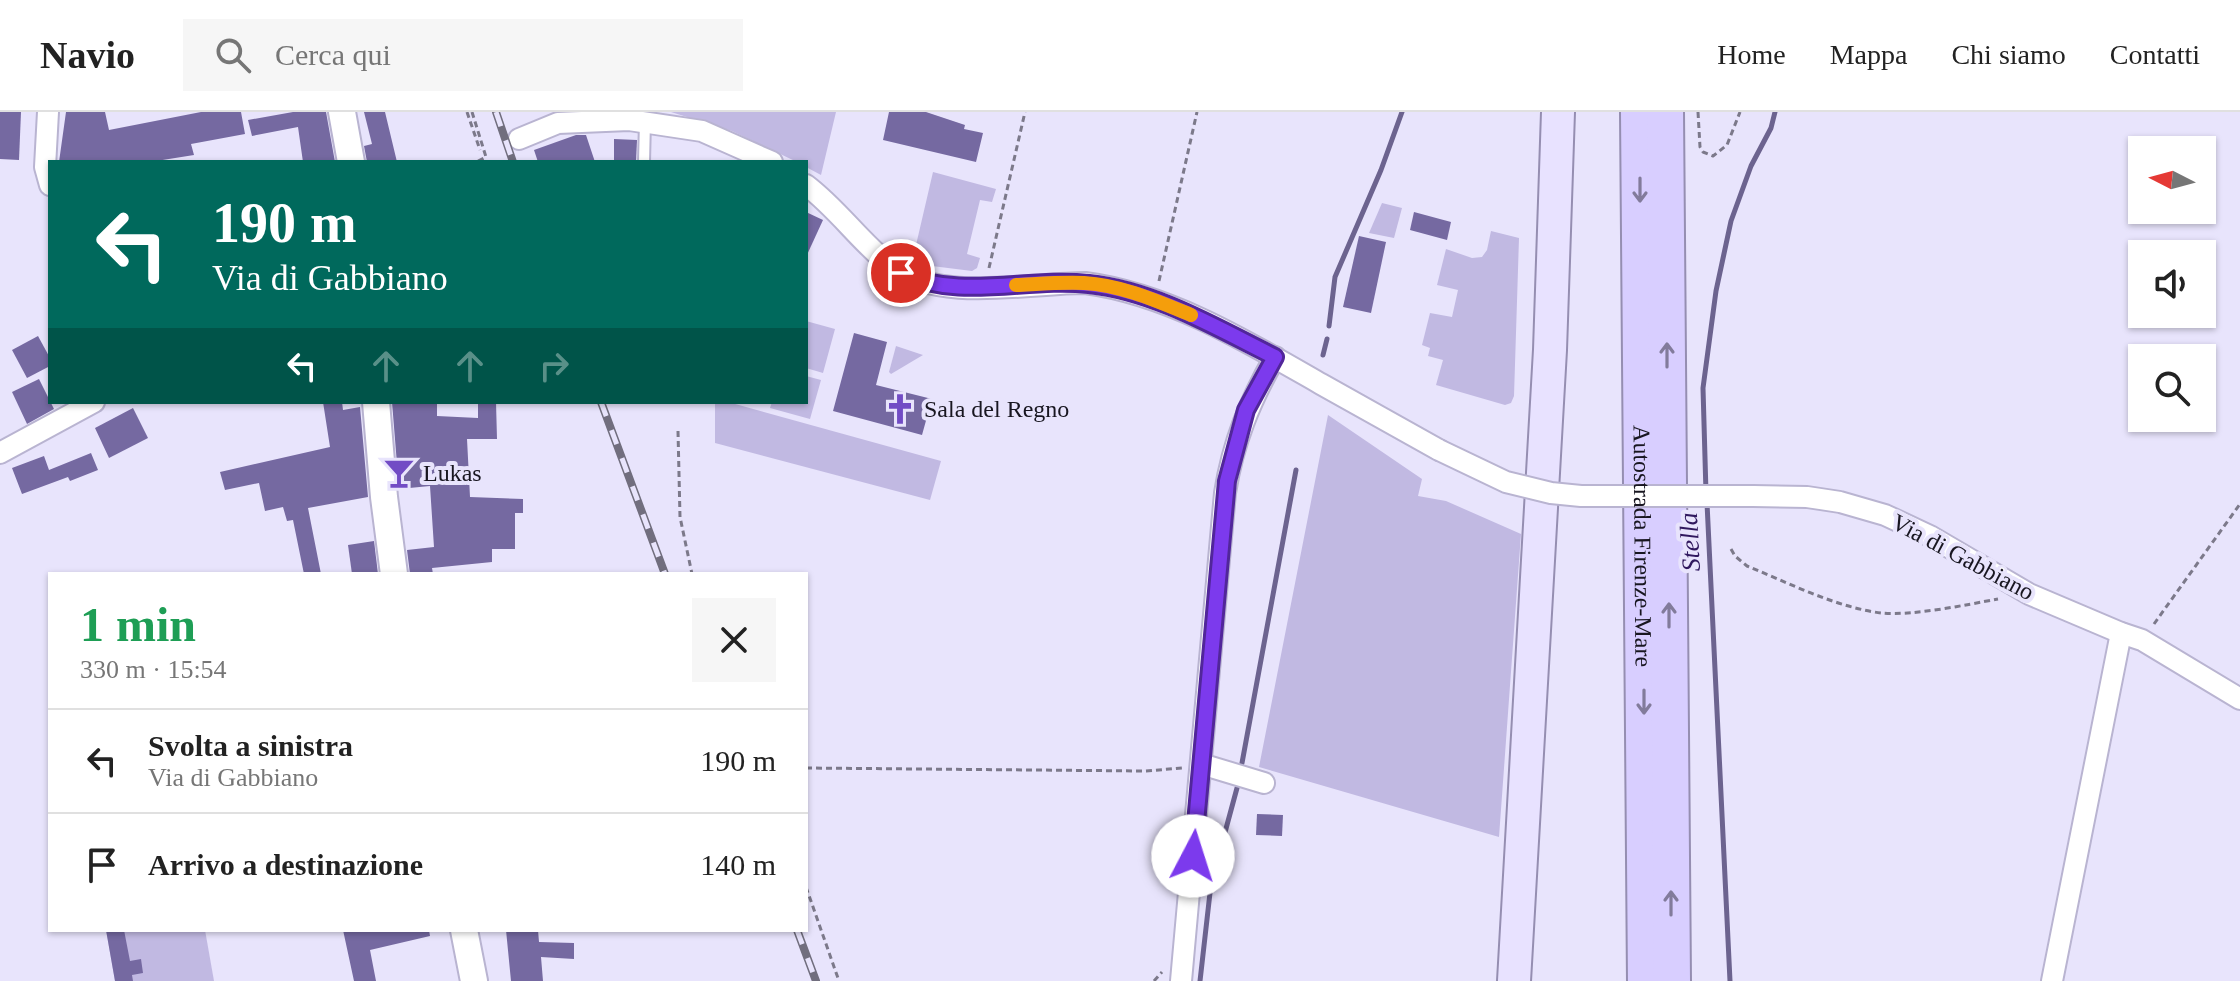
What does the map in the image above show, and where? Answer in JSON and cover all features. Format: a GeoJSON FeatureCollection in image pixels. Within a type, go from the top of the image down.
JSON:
{"type":"FeatureCollection","features":[{"type":"Feature","properties":{"kind":"highway","name":"Autostrada Firenze-Mare"},"geometry":{"type":"LineString","coordinates":[[1639,112],[1646,981]]}},
{"type":"Feature","properties":{"kind":"highway","name":"Autostrada Firenze-Mare"},"geometry":{"type":"LineString","coordinates":[[1665,112],[1672,981]]}},
{"type":"Feature","properties":{"kind":"main road"},"geometry":{"type":"LineString","coordinates":[[1514,981],[1550,350],[1558,112]]}},
{"type":"Feature","properties":{"kind":"street"},"geometry":{"type":"LineString","coordinates":[[48,112],[45,167],[48,178]]}},
{"type":"Feature","properties":{"kind":"street"},"geometry":{"type":"LineString","coordinates":[[342,112],[351,160]]}},
{"type":"Feature","properties":{"kind":"street"},"geometry":{"type":"LineString","coordinates":[[519,139],[553,124],[590,116],[702,131],[767,160]]}},
{"type":"Feature","properties":{"kind":"street"},"geometry":{"type":"LineString","coordinates":[[808,186],[824,198],[883,260],[901,273],[937,285],[985,287],[1085,283],[1103,286],[1155,300],[1275,357],[1246,410],[1229,469],[1181,981]]}},
{"type":"Feature","properties":{"kind":"street","name":"Via di Gabbiano"},"geometry":{"type":"LineString","coordinates":[[1275,357],[1439,450],[1506,482],[1551,493],[1581,496],[1807,497],[1840,502],[1885,515],[1930,536],[2029,594],[2142,640],[2240,699]]}},
{"type":"Feature","properties":{"kind":"street"},"geometry":{"type":"LineString","coordinates":[[0,453],[90,404]]}},
{"type":"Feature","properties":{"kind":"street"},"geometry":{"type":"LineString","coordinates":[[376,404],[394,572]]}},
{"type":"Feature","properties":{"kind":"street"},"geometry":{"type":"LineString","coordinates":[[2052,981],[2121,633]]}},
{"type":"Feature","properties":{"kind":"street"},"geometry":{"type":"LineString","coordinates":[[1201,764],[1264,783]]}},
{"type":"Feature","properties":{"kind":"street"},"geometry":{"type":"LineString","coordinates":[[464,932],[474,981]]}},
{"type":"Feature","properties":{"kind":"street"},"geometry":{"type":"LineString","coordinates":[[1167,981],[1185,949]]}},
{"type":"Feature","properties":{"kind":"lane"},"geometry":{"type":"LineString","coordinates":[[644,160],[645,121]]}},
{"type":"Feature","properties":{"kind":"path"},"geometry":{"type":"LineString","coordinates":[[470,112],[480,150]]}},
{"type":"Feature","properties":{"kind":"path"},"geometry":{"type":"LineString","coordinates":[[470,112],[486,157],[480,160]]}},
{"type":"Feature","properties":{"kind":"path"},"geometry":{"type":"LineString","coordinates":[[985,287],[1025,112]]}},
{"type":"Feature","properties":{"kind":"path"},"geometry":{"type":"LineString","coordinates":[[1155,300],[1197,112]]}},
{"type":"Feature","properties":{"kind":"path"},"geometry":{"type":"LineString","coordinates":[[1698,112],[1700,147],[1703,152],[1713,156],[1727,145],[1740,112]]}},
{"type":"Feature","properties":{"kind":"path"},"geometry":{"type":"LineString","coordinates":[[678,431],[680,517],[692,572]]}},
{"type":"Feature","properties":{"kind":"path"},"geometry":{"type":"LineString","coordinates":[[2142,640],[2240,504]]}},
{"type":"Feature","properties":{"kind":"path"},"geometry":{"type":"LineString","coordinates":[[1731,549],[1747,566],[1842,603],[1872,611],[1908,612],[2029,594]]}},
{"type":"Feature","properties":{"kind":"path"},"geometry":{"type":"LineString","coordinates":[[808,768],[1146,771],[1201,764]]}},
{"type":"Feature","properties":{"kind":"path"},"geometry":{"type":"LineString","coordinates":[[808,893],[839,981]]}},
{"type":"Feature","properties":{"kind":"shaded area"},"geometry":{"type":"Polygon","coordinates":[[[671,112],[836,112],[821,175],[808,168],[808,160],[793,160],[732,131],[671,112]]]}},
{"type":"Feature","properties":{"kind":"shaded area"},"geometry":{"type":"Polygon","coordinates":[[[933,172],[996,189],[992,202],[980,200],[967,254],[980,258],[977,268],[972,271],[932,266],[913,258],[933,172]]]}},
{"type":"Feature","properties":{"kind":"shaded area"},"geometry":{"type":"Polygon","coordinates":[[[1382,203],[1402,208],[1394,238],[1369,233],[1382,203]]]}},
{"type":"Feature","properties":{"kind":"shaded area"},"geometry":{"type":"Polygon","coordinates":[[[1491,231],[1519,238],[1514,396],[1511,403],[1505,405],[1436,385],[1443,360],[1428,356],[1430,348],[1422,345],[1430,313],[1452,317],[1458,290],[1437,285],[1446,249],[1472,258],[1482,257],[1487,250],[1491,231]]]}},
{"type":"Feature","properties":{"kind":"shaded area"},"geometry":{"type":"Polygon","coordinates":[[[808,322],[835,329],[823,373],[808,369],[808,322]]]}},
{"type":"Feature","properties":{"kind":"shaded area"},"geometry":{"type":"Polygon","coordinates":[[[896,346],[923,355],[891,374],[896,346]]]}},
{"type":"Feature","properties":{"kind":"shaded area"},"geometry":{"type":"Polygon","coordinates":[[[808,377],[821,380],[810,419],[770,408],[771,404],[808,404],[808,377]]]}},
{"type":"Feature","properties":{"kind":"shaded area"},"geometry":{"type":"Polygon","coordinates":[[[715,404],[735,404],[941,461],[930,500],[715,443],[715,404]]]}},
{"type":"Feature","properties":{"kind":"shaded area"},"geometry":{"type":"Polygon","coordinates":[[[1328,415],[1422,479],[1418,496],[1446,501],[1521,534],[1499,837],[1259,767],[1328,415]]]}},
{"type":"Feature","properties":{"kind":"shaded area"},"geometry":{"type":"Polygon","coordinates":[[[106,932],[205,932],[214,981],[115,981],[106,932]]]}},
{"type":"Feature","properties":{"kind":"building"},"geometry":{"type":"Polygon","coordinates":[[[0,112],[21,112],[19,160],[0,159],[0,112]]]}},
{"type":"Feature","properties":{"kind":"building"},"geometry":{"type":"Polygon","coordinates":[[[66,112],[105,112],[109,130],[201,112],[241,112],[245,134],[191,144],[194,155],[163,160],[59,160],[66,112]]]}},
{"type":"Feature","properties":{"kind":"building"},"geometry":{"type":"Polygon","coordinates":[[[293,112],[326,112],[335,160],[303,160],[298,127],[252,136],[248,120],[293,112]]]}},
{"type":"Feature","properties":{"kind":"building"},"geometry":{"type":"Polygon","coordinates":[[[364,112],[385,112],[397,160],[367,160],[364,146],[372,144],[364,112]]]}},
{"type":"Feature","properties":{"kind":"building"},"geometry":{"type":"Polygon","coordinates":[[[889,112],[926,112],[965,125],[964,129],[983,133],[976,162],[883,140],[889,112]]]}},
{"type":"Feature","properties":{"kind":"building"},"geometry":{"type":"Polygon","coordinates":[[[576,135],[586,135],[594,160],[537,160],[534,150],[576,135]]]}},
{"type":"Feature","properties":{"kind":"building"},"geometry":{"type":"Polygon","coordinates":[[[614,139],[637,140],[636,160],[614,160],[614,139]]]}},
{"type":"Feature","properties":{"kind":"building"},"geometry":{"type":"Polygon","coordinates":[[[1414,212],[1451,222],[1447,240],[1410,230],[1414,212]]]}},
{"type":"Feature","properties":{"kind":"building"},"geometry":{"type":"Polygon","coordinates":[[[808,213],[823,220],[808,253],[808,213]]]}},
{"type":"Feature","properties":{"kind":"building"},"geometry":{"type":"Polygon","coordinates":[[[1359,236],[1386,242],[1371,313],[1343,307],[1359,236]]]}},
{"type":"Feature","properties":{"kind":"building"},"geometry":{"type":"Polygon","coordinates":[[[854,333],[887,342],[876,385],[932,399],[922,435],[833,411],[854,333]]]}},
{"type":"Feature","properties":{"kind":"building"},"geometry":{"type":"Polygon","coordinates":[[[38,336],[48,354],[48,367],[27,378],[12,350],[38,336]]]}},
{"type":"Feature","properties":{"kind":"building"},"geometry":{"type":"Polygon","coordinates":[[[39,379],[48,404],[54,409],[27,424],[12,392],[39,379]]]}},
{"type":"Feature","properties":{"kind":"building"},"geometry":{"type":"Polygon","coordinates":[[[323,404],[342,404],[343,410],[360,407],[368,497],[308,508],[321,572],[304,572],[293,520],[287,521],[283,507],[265,511],[259,483],[225,490],[220,472],[330,447],[323,404]]]}},
{"type":"Feature","properties":{"kind":"building"},"geometry":{"type":"Polygon","coordinates":[[[392,404],[437,404],[437,416],[478,418],[478,404],[496,404],[497,439],[467,439],[470,497],[523,499],[523,513],[515,513],[515,549],[492,549],[492,562],[432,568],[433,572],[410,572],[407,550],[434,547],[430,486],[399,489],[392,404]]]}},
{"type":"Feature","properties":{"kind":"building"},"geometry":{"type":"Polygon","coordinates":[[[133,408],[148,438],[109,458],[95,428],[133,408]]]}},
{"type":"Feature","properties":{"kind":"building"},"geometry":{"type":"Polygon","coordinates":[[[91,453],[98,470],[22,494],[12,468],[44,456],[49,470],[91,453]]]}},
{"type":"Feature","properties":{"kind":"building"},"geometry":{"type":"Polygon","coordinates":[[[374,541],[378,572],[352,572],[348,545],[374,541]]]}},
{"type":"Feature","properties":{"kind":"building"},"geometry":{"type":"Polygon","coordinates":[[[1257,814],[1283,815],[1282,836],[1256,835],[1257,814]]]}},
{"type":"Feature","properties":{"kind":"building"},"geometry":{"type":"Polygon","coordinates":[[[106,932],[124,932],[130,961],[141,959],[143,973],[132,975],[133,981],[115,981],[106,932]]]}},
{"type":"Feature","properties":{"kind":"building"},"geometry":{"type":"Polygon","coordinates":[[[343,932],[429,932],[430,936],[370,950],[376,981],[354,981],[343,932]]]}},
{"type":"Feature","properties":{"kind":"building"},"geometry":{"type":"Polygon","coordinates":[[[506,932],[538,932],[539,942],[574,943],[574,959],[541,957],[543,981],[511,981],[506,932]]]}},
{"type":"Feature","properties":{"kind":"waterway"},"geometry":{"type":"LineString","coordinates":[[1329,326],[1335,277],[1402,112]]}},
{"type":"Feature","properties":{"kind":"waterway","name":"Stella"},"geometry":{"type":"LineString","coordinates":[[1706,493],[1703,388],[1716,291],[1731,221],[1775,112]]}},
{"type":"Feature","properties":{"kind":"waterway"},"geometry":{"type":"LineString","coordinates":[[1323,355],[1327,339]]}},
{"type":"Feature","properties":{"kind":"waterway"},"geometry":{"type":"LineString","coordinates":[[1242,763],[1296,470]]}},
{"type":"Feature","properties":{"kind":"waterway","name":"Stella"},"geometry":{"type":"LineString","coordinates":[[1707,503],[1730,981]]}},
{"type":"Feature","properties":{"kind":"waterway"},"geometry":{"type":"LineString","coordinates":[[1200,981],[1211,884],[1237,788]]}},
{"type":"Feature","properties":{"kind":"railway"},"geometry":{"type":"LineString","coordinates":[[496,112],[512,160]]}},
{"type":"Feature","properties":{"kind":"railway"},"geometry":{"type":"LineString","coordinates":[[602,404],[664,572]]}},
{"type":"Feature","properties":{"kind":"railway"},"geometry":{"type":"LineString","coordinates":[[798,932],[816,981]]}},
{"type":"Feature","properties":{"kind":"slow traffic"},"geometry":{"type":"LineString","coordinates":[[1016,285],[1085,283],[1103,286],[1155,300],[1191,315]]}},
{"type":"Feature","properties":{"kind":"place","name":"Sala del Regno"},"geometry":{"type":"Point","coordinates":[900,409]}},
{"type":"Feature","properties":{"kind":"place","name":"Lukas"},"geometry":{"type":"Point","coordinates":[399,473]}},
{"type":"Feature","properties":{"kind":"route"},"geometry":{"type":"LineString","coordinates":[[901,273],[925,283],[968,288],[1065,283],[1103,286],[1155,300],[1275,357],[1246,410],[1225,493],[1193,856]]}}]}
